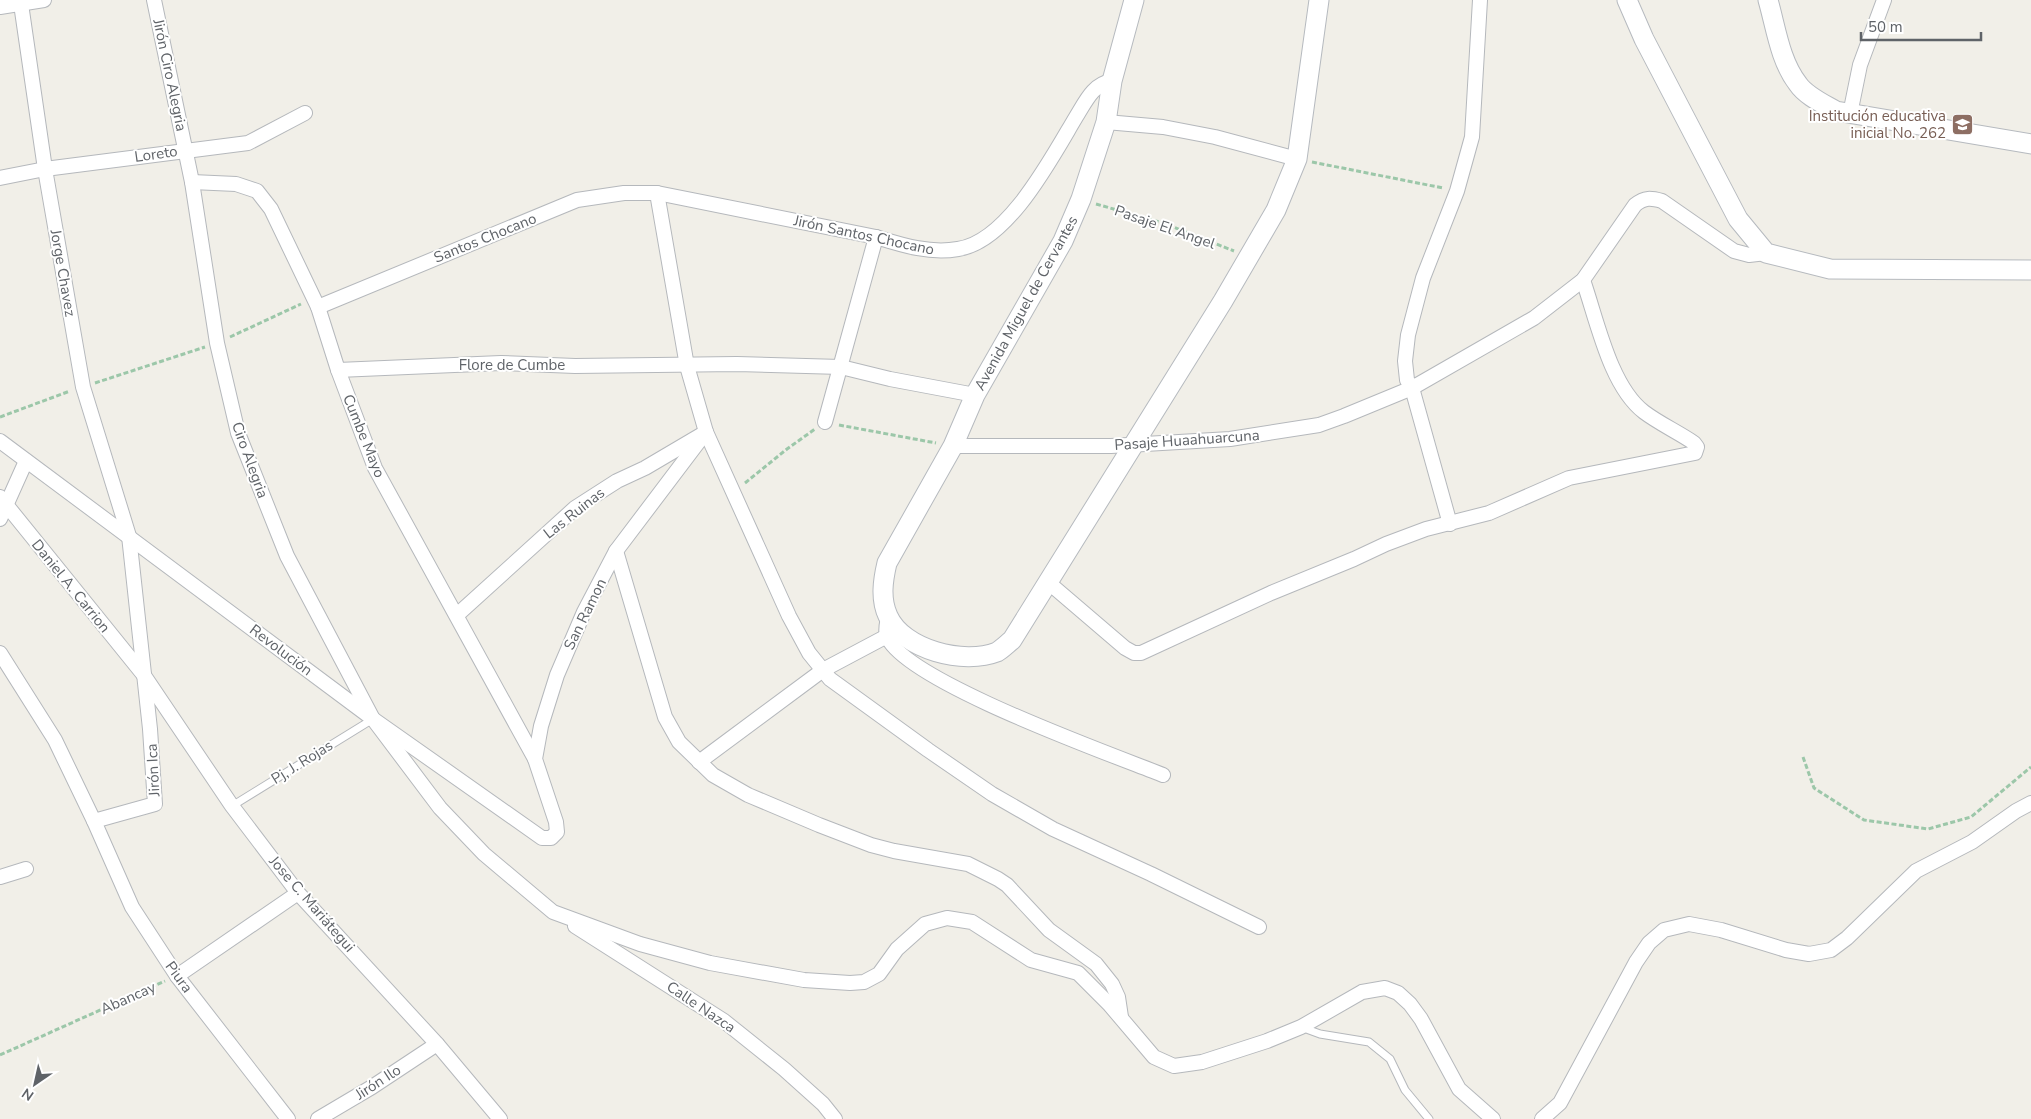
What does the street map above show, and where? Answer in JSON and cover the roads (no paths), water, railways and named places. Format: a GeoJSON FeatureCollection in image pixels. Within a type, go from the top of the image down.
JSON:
{"type":"FeatureCollection","features":[{"type":"Feature","properties":{"kind":"street"},"geometry":{"type":"LineString","coordinates":[[0,7],[44,0]]}},
{"type":"Feature","properties":{"kind":"street","name":"Jirón Ciro Alegria"},"geometry":{"type":"LineString","coordinates":[[154,0],[185,150]]}},
{"type":"Feature","properties":{"kind":"street","name":"Avenida Miguel de Cervantes"},"geometry":{"type":"LineString","coordinates":[[888,617],[884,603],[883,583],[887,563],[954,446],[976,395],[1063,241],[1081,199],[1106,122],[1112,81],[1134,0]]}},
{"type":"Feature","properties":{"kind":"street"},"geometry":{"type":"LineString","coordinates":[[888,617],[900,632],[917,644],[936,652],[959,658],[979,656],[998,651],[1012,640],[1249,257],[1276,210],[1297,159],[1319,0]]}},
{"type":"Feature","properties":{"kind":"street"},"geometry":{"type":"LineString","coordinates":[[1450,524],[1412,388],[1407,380],[1405,361],[1408,335],[1423,278],[1457,191],[1472,137],[1480,0]]}},
{"type":"Feature","properties":{"kind":"street"},"geometry":{"type":"LineString","coordinates":[[1627,0],[1644,39],[1738,219],[1766,252],[1830,269],[2031,270]]}},
{"type":"Feature","properties":{"kind":"street"},"geometry":{"type":"LineString","coordinates":[[1768,0],[1786,62],[1798,86],[1836,111],[2031,144]]}},
{"type":"Feature","properties":{"kind":"street"},"geometry":{"type":"LineString","coordinates":[[1850,114],[1860,65],[1884,0]]}},
{"type":"Feature","properties":{"kind":"street","name":"Jorge Chavez"},"geometry":{"type":"LineString","coordinates":[[21,4],[45,169],[83,387],[129,536],[143,674]]}},
{"type":"Feature","properties":{"kind":"street","name":"Jirón Santos Chocano"},"geometry":{"type":"LineString","coordinates":[[657,193],[876,236],[911,247],[938,251],[959,249],[981,241],[1002,225],[1032,187],[1089,95],[1103,83],[1112,81]]}},
{"type":"Feature","properties":{"kind":"street","name":"Loreto"},"geometry":{"type":"LineString","coordinates":[[0,178],[45,169],[248,143],[305,113]]}},
{"type":"Feature","properties":{"kind":"street"},"geometry":{"type":"LineString","coordinates":[[1106,122],[1163,127],[1215,137],[1297,159]]}},
{"type":"Feature","properties":{"kind":"street","name":"Ciro Alegria"},"geometry":{"type":"LineString","coordinates":[[185,150],[192,182],[217,343],[238,432],[284,547],[372,719]]}},
{"type":"Feature","properties":{"kind":"street","name":"Cumbe Mayo"},"geometry":{"type":"LineString","coordinates":[[192,182],[236,184],[257,191],[271,209],[316,302],[338,370],[375,468],[535,759]]}},
{"type":"Feature","properties":{"kind":"street","name":"Santos Chocano"},"geometry":{"type":"LineString","coordinates":[[316,302],[577,200],[624,193],[657,193]]}},
{"type":"Feature","properties":{"kind":"street"},"geometry":{"type":"LineString","coordinates":[[657,193],[687,366],[706,432],[789,616],[809,653],[830,679],[992,794],[1053,829],[1151,874],[1259,928]]}},
{"type":"Feature","properties":{"kind":"street","name":"Pasaje Huaahuarcuna"},"geometry":{"type":"LineString","coordinates":[[954,446],[1111,446],[1134,443],[1230,439],[1319,425],[1412,388],[1534,318],[1583,280],[1635,205],[1643,199],[1652,198],[1662,201],[1734,250],[1749,254],[1766,252]]}},
{"type":"Feature","properties":{"kind":"street"},"geometry":{"type":"LineString","coordinates":[[825,422],[876,236]]}},
{"type":"Feature","properties":{"kind":"street"},"geometry":{"type":"LineString","coordinates":[[1049,582],[1114,638],[1134,653],[1141,653],[1218,616],[1386,544],[1426,529],[1489,513],[1569,478],[1691,454],[1697,450],[1694,443],[1644,412],[1628,396],[1620,384],[1583,280]]}},
{"type":"Feature","properties":{"kind":"street","name":"Flore de Cumbe"},"geometry":{"type":"LineString","coordinates":[[338,370],[501,363],[575,366],[737,364],[841,367],[890,379],[976,395]]}},
{"type":"Feature","properties":{"kind":"street","name":"San Ramon"},"geometry":{"type":"LineString","coordinates":[[556,822],[535,759],[541,726],[557,675],[584,612],[616,551],[706,432]]}},
{"type":"Feature","properties":{"kind":"street","name":"Las Ruinas"},"geometry":{"type":"LineString","coordinates":[[456,615],[575,508],[617,481],[644,468],[706,432]]}},
{"type":"Feature","properties":{"kind":"street","name":"Revolución"},"geometry":{"type":"LineString","coordinates":[[0,442],[129,536],[372,719],[542,838],[551,838],[557,832],[556,822]]}},
{"type":"Feature","properties":{"kind":"street"},"geometry":{"type":"LineString","coordinates":[[0,519],[3,500],[26,461]]}},
{"type":"Feature","properties":{"kind":"street","name":"Daniel A. Carrion"},"geometry":{"type":"LineString","coordinates":[[3,500],[143,674]]}},
{"type":"Feature","properties":{"kind":"street"},"geometry":{"type":"LineString","coordinates":[[616,551],[665,717],[679,742],[713,775],[730,786],[819,825],[894,851],[968,864],[998,879],[1007,885],[1049,930],[1096,964],[1115,991],[1122,1020]]}},
{"type":"Feature","properties":{"kind":"street"},"geometry":{"type":"LineString","coordinates":[[888,617],[886,636],[902,655],[929,674],[970,696],[1163,775]]}},
{"type":"Feature","properties":{"kind":"street"},"geometry":{"type":"LineString","coordinates":[[699,762],[823,670],[886,636]]}},
{"type":"Feature","properties":{"kind":"street"},"geometry":{"type":"LineString","coordinates":[[0,653],[55,740],[94,821]]}},
{"type":"Feature","properties":{"kind":"street","name":"Jose C. Mariátegui"},"geometry":{"type":"LineString","coordinates":[[143,674],[232,806],[298,893],[437,1044],[500,1119]]}},
{"type":"Feature","properties":{"kind":"street","name":"Jirón Ica"},"geometry":{"type":"LineString","coordinates":[[94,821],[152,806],[156,801],[143,674]]}},
{"type":"Feature","properties":{"kind":"street"},"geometry":{"type":"LineString","coordinates":[[372,719],[446,815],[484,854],[553,912],[640,944],[710,963],[804,980],[850,983],[864,982],[880,974],[897,949],[925,924],[947,918],[972,922],[1030,960],[1078,973],[1109,1004],[1154,1057],[1174,1066],[1202,1062],[1229,1054],[1301,1027],[1362,992],[1385,988],[1398,993],[1410,1004],[1421,1019],[1459,1089],[1493,1119]]}},
{"type":"Feature","properties":{"kind":"street"},"geometry":{"type":"LineString","coordinates":[[1542,1119],[1560,1103],[1636,962],[1649,943],[1664,930],[1689,924],[1721,930],[1786,950],[1809,954],[1831,950],[1847,938],[1916,870],[1972,842],[2016,811],[2031,803]]}},
{"type":"Feature","properties":{"kind":"street","name":"Piura"},"geometry":{"type":"LineString","coordinates":[[94,821],[132,907],[177,976],[288,1119]]}},
{"type":"Feature","properties":{"kind":"street"},"geometry":{"type":"LineString","coordinates":[[0,877],[26,869]]}},
{"type":"Feature","properties":{"kind":"street"},"geometry":{"type":"LineString","coordinates":[[177,976],[298,893]]}},
{"type":"Feature","properties":{"kind":"street","name":"Calle Nazca"},"geometry":{"type":"LineString","coordinates":[[553,912],[724,1020],[784,1069],[823,1104],[835,1119]]}},
{"type":"Feature","properties":{"kind":"street","name":"Jirón Ilo"},"geometry":{"type":"LineString","coordinates":[[318,1119],[372,1087],[437,1044]]}},
{"type":"Feature","properties":{"kind":"lane","name":"Pj, J. Rojas"},"geometry":{"type":"LineString","coordinates":[[232,806],[372,719]]}},
{"type":"Feature","properties":{"kind":"lane"},"geometry":{"type":"LineString","coordinates":[[1301,1027],[1320,1034],[1369,1042],[1390,1059],[1405,1090],[1429,1119]]}},
{"type":"Feature","properties":{"kind":"place","name":"Institución educativa inicial No. 262"},"geometry":{"type":"Point","coordinates":[1962,125]}}]}
